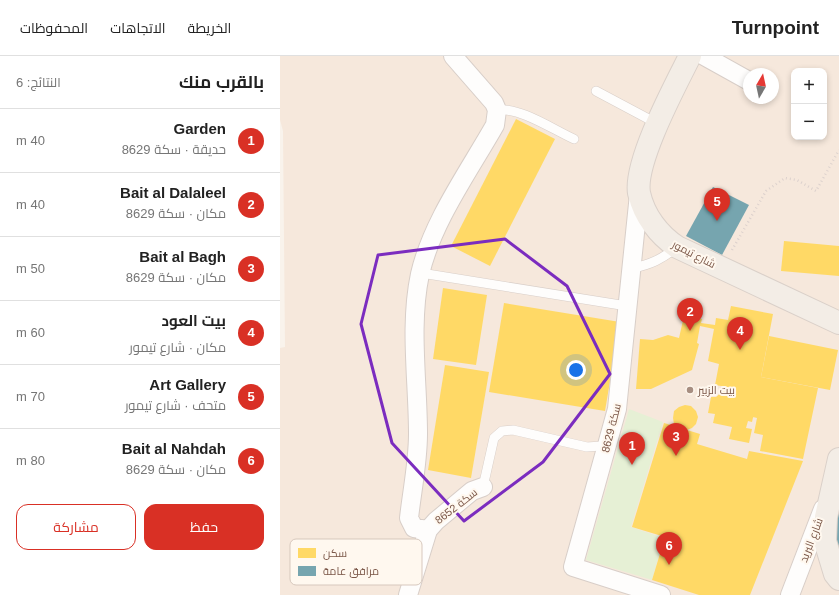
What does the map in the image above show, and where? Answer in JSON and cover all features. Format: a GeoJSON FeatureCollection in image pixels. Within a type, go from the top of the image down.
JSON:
{"type":"FeatureCollection","features":[{"type":"Feature","properties":{"kind":"main road","name":"شارع تيمور"},"geometry":{"type":"LineString","coordinates":[[690,56],[648,145],[640,177],[639,193],[649,219],[664,238],[677,247],[793,300],[839,323]]}},
{"type":"Feature","properties":{"kind":"main road"},"geometry":{"type":"LineString","coordinates":[[839,459],[826,517],[824,541],[835,574],[839,579]]}},
{"type":"Feature","properties":{"kind":"street"},"geometry":{"type":"LineString","coordinates":[[428,530],[414,528],[409,518],[418,435],[415,329],[417,295],[421,273],[430,244],[445,212],[495,125],[497,110],[494,103],[453,56]]}},
{"type":"Feature","properties":{"kind":"street"},"geometry":{"type":"LineString","coordinates":[[704,56],[743,77]]}},
{"type":"Feature","properties":{"kind":"street","name":"سكة 8629"},"geometry":{"type":"LineString","coordinates":[[639,193],[620,391],[608,443],[573,567],[661,595]]}},
{"type":"Feature","properties":{"kind":"street","name":"سكة 8652"},"geometry":{"type":"LineString","coordinates":[[422,550],[428,530],[436,521],[472,491],[483,486]]}},
{"type":"Feature","properties":{"kind":"street","name":"شارع البريد"},"geometry":{"type":"LineString","coordinates":[[790,595],[832,486]]}},
{"type":"Feature","properties":{"kind":"street","name":"سكة 8652"},"geometry":{"type":"LineString","coordinates":[[408,595],[411,585]]}},
{"type":"Feature","properties":{"kind":"lane"},"geometry":{"type":"LineString","coordinates":[[596,91],[658,124]]}},
{"type":"Feature","properties":{"kind":"lane"},"geometry":{"type":"LineString","coordinates":[[497,110],[504,109],[518,113],[574,139]]}},
{"type":"Feature","properties":{"kind":"lane"},"geometry":{"type":"LineString","coordinates":[[632,268],[648,265],[664,258],[677,247]]}},
{"type":"Feature","properties":{"kind":"lane"},"geometry":{"type":"LineString","coordinates":[[421,273],[627,306]]}},
{"type":"Feature","properties":{"kind":"lane","name":"سكة 8652"},"geometry":{"type":"LineString","coordinates":[[483,486],[494,438],[502,431],[513,430],[587,447],[601,446],[608,443]]}},
{"type":"Feature","properties":{"kind":"path"},"geometry":{"type":"LineString","coordinates":[[721,268],[766,191],[785,178],[797,180],[816,191],[839,150]]}},
{"type":"Feature","properties":{"kind":"highlighted area"},"geometry":{"type":"Polygon","coordinates":[[[505,239],[567,286],[610,374],[543,462],[464,521],[392,443],[361,324],[378,255],[505,239]]]}},
{"type":"Feature","properties":{"kind":"shaded area"},"geometry":{"type":"Polygon","coordinates":[[[280,56],[839,56],[839,595],[280,595],[280,348],[285,347],[283,131],[280,120],[280,56]]]}},
{"type":"Feature","properties":{"kind":"green space"},"geometry":{"type":"Polygon","coordinates":[[[629,409],[663,422],[631,527],[664,538],[652,580],[586,560],[629,409]]]}},
{"type":"Feature","properties":{"kind":"building: سكن"},"geometry":{"type":"Polygon","coordinates":[[[516,119],[555,139],[490,266],[451,246],[516,119]]]}},
{"type":"Feature","properties":{"kind":"building: سكن"},"geometry":{"type":"Polygon","coordinates":[[[784,241],[839,246],[839,276],[781,271],[784,241]]]}},
{"type":"Feature","properties":{"kind":"building: سكن"},"geometry":{"type":"Polygon","coordinates":[[[443,288],[487,295],[476,365],[433,359],[443,288]]]}},
{"type":"Feature","properties":{"kind":"building: سكن"},"geometry":{"type":"Polygon","coordinates":[[[504,303],[620,322],[605,411],[489,392],[504,303]]]}},
{"type":"Feature","properties":{"kind":"building: سكن"},"geometry":{"type":"Polygon","coordinates":[[[731,306],[773,314],[761,377],[818,388],[803,459],[760,451],[763,435],[754,433],[757,418],[753,417],[752,422],[748,421],[746,428],[752,429],[749,443],[729,439],[732,427],[713,423],[715,414],[708,413],[711,397],[716,397],[727,387],[715,385],[719,364],[708,361],[714,329],[700,326],[697,343],[699,344],[692,370],[651,389],[636,389],[640,339],[653,340],[668,335],[679,338],[684,316],[702,319],[701,323],[715,325],[716,318],[728,320],[731,306]]]}},
{"type":"Feature","properties":{"kind":"building: سكن"},"geometry":{"type":"Polygon","coordinates":[[[769,336],[838,350],[830,390],[761,377],[769,336]]]}},
{"type":"Feature","properties":{"kind":"building: سكن"},"geometry":{"type":"Polygon","coordinates":[[[445,365],[489,372],[471,478],[428,470],[445,365]]]}},
{"type":"Feature","properties":{"kind":"building: سكن"},"geometry":{"type":"Polygon","coordinates":[[[685,405],[691,406],[696,411],[698,417],[696,424],[687,430],[700,434],[697,444],[747,459],[749,451],[803,461],[750,595],[699,595],[652,580],[665,537],[632,527],[664,423],[678,427],[674,424],[674,411],[685,405]]]}},
{"type":"Feature","properties":{"kind":"building: مرافق عامة"},"geometry":{"type":"Polygon","coordinates":[[[713,187],[749,205],[722,255],[686,236],[713,187]]]}},
{"type":"Feature","properties":{"kind":"building: مرافق عامة"},"geometry":{"type":"Polygon","coordinates":[[[839,489],[839,557],[835,551],[834,504],[839,489]]]}},
{"type":"Feature","properties":{"kind":"place","name":"Art Gallery"},"geometry":{"type":"Point","coordinates":[717,221]}},
{"type":"Feature","properties":{"kind":"place","name":"Bait al Dalaleel"},"geometry":{"type":"Point","coordinates":[690,331]}},
{"type":"Feature","properties":{"kind":"place","name":"بيت العود"},"geometry":{"type":"Point","coordinates":[740,350]}},
{"type":"Feature","properties":{"kind":"place","name":"بيت الزبير"},"geometry":{"type":"Point","coordinates":[690,390]}},
{"type":"Feature","properties":{"kind":"place","name":"Bait al Bagh"},"geometry":{"type":"Point","coordinates":[676,456]}},
{"type":"Feature","properties":{"kind":"place","name":"Garden"},"geometry":{"type":"Point","coordinates":[632,465]}},
{"type":"Feature","properties":{"kind":"place","name":"Bait al Nahdah"},"geometry":{"type":"Point","coordinates":[669,565]}}]}
